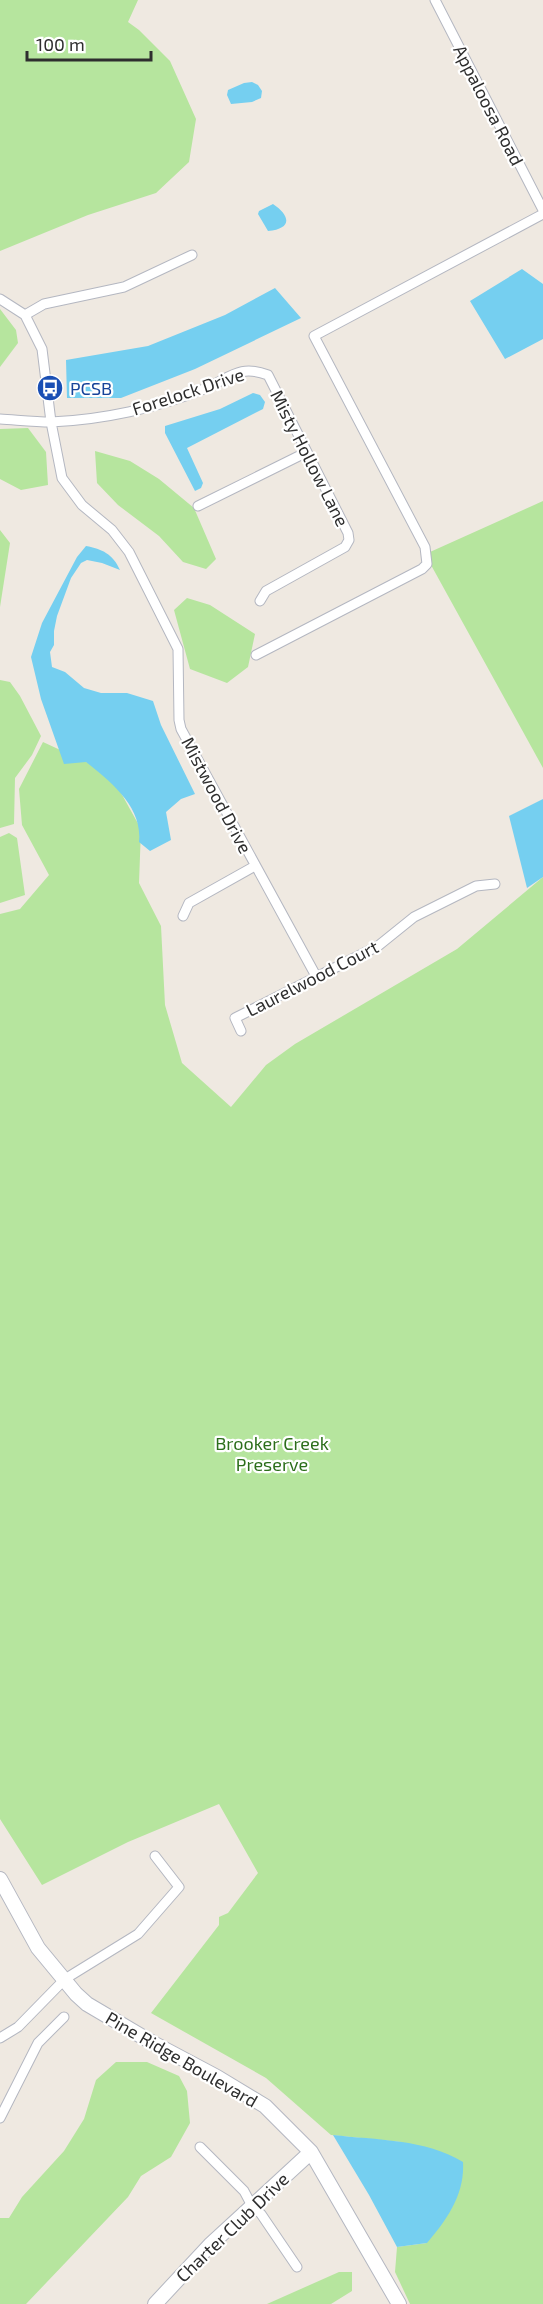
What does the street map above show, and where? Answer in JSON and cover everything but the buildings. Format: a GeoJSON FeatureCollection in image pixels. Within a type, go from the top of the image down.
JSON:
{"type":"FeatureCollection","features":[{"type":"Feature","properties":{"kind":"street","name":"Appaloosa Road"},"geometry":{"type":"LineString","coordinates":[[435,0],[543,212]]}},
{"type":"Feature","properties":{"kind":"street"},"geometry":{"type":"LineString","coordinates":[[256,655],[422,569],[427,564],[425,547],[314,336],[543,212]]}},
{"type":"Feature","properties":{"kind":"street"},"geometry":{"type":"LineString","coordinates":[[0,298],[25,315],[44,304],[124,287],[192,255]]}},
{"type":"Feature","properties":{"kind":"street","name":"Mistwood Drive"},"geometry":{"type":"LineString","coordinates":[[25,315],[42,349],[51,422],[62,478],[82,505],[112,530],[129,552],[178,649],[181,729],[316,976]]}},
{"type":"Feature","properties":{"kind":"street","name":"Forelock Drive"},"geometry":{"type":"LineString","coordinates":[[0,418],[51,422],[113,415],[169,401],[205,388],[238,371],[253,370],[268,375]]}},
{"type":"Feature","properties":{"kind":"street","name":"Misty Hollow Lane"},"geometry":{"type":"LineString","coordinates":[[261,601],[266,591],[345,547],[349,540],[348,533],[268,375]]}},
{"type":"Feature","properties":{"kind":"street"},"geometry":{"type":"LineString","coordinates":[[198,506],[307,452]]}},
{"type":"Feature","properties":{"kind":"street"},"geometry":{"type":"LineString","coordinates":[[183,916],[189,903],[255,866]]}},
{"type":"Feature","properties":{"kind":"street","name":"Laurelwood Court"},"geometry":{"type":"LineString","coordinates":[[241,1031],[235,1018],[378,946],[414,917],[476,886],[495,884]]}},
{"type":"Feature","properties":{"kind":"street"},"geometry":{"type":"LineString","coordinates":[[0,2038],[18,2027],[65,1979],[138,1934],[179,1887],[155,1856]]}},
{"type":"Feature","properties":{"kind":"street","name":"Pine Ridge Boulevard"},"geometry":{"type":"LineString","coordinates":[[0,1879],[38,1948],[87,2004],[265,2106],[311,2152],[399,2304]]}},
{"type":"Feature","properties":{"kind":"street"},"geometry":{"type":"LineString","coordinates":[[0,2118],[38,2043],[64,2017]]}},
{"type":"Feature","properties":{"kind":"street"},"geometry":{"type":"LineString","coordinates":[[200,2147],[244,2192],[297,2267]]}},
{"type":"Feature","properties":{"kind":"street","name":"Charter Club Drive"},"geometry":{"type":"LineString","coordinates":[[155,2304],[210,2245],[311,2152]]}},
{"type":"Feature","properties":{"kind":"green space"},"geometry":{"type":"Polygon","coordinates":[[[0,0],[138,0],[128,22],[170,61],[196,119],[189,162],[156,193],[88,215],[0,251],[0,0]]]}},
{"type":"Feature","properties":{"kind":"green space"},"geometry":{"type":"Polygon","coordinates":[[[0,309],[16,330],[18,343],[0,367],[0,309]]]}},
{"type":"Feature","properties":{"kind":"green space"},"geometry":{"type":"Polygon","coordinates":[[[28,428],[46,452],[48,485],[21,490],[0,479],[0,429],[28,428]]]}},
{"type":"Feature","properties":{"kind":"green space"},"geometry":{"type":"Polygon","coordinates":[[[95,451],[130,461],[159,479],[194,508],[216,559],[206,569],[183,562],[159,536],[118,505],[97,483],[95,451]]]}},
{"type":"Feature","properties":{"kind":"green space"},"geometry":{"type":"Polygon","coordinates":[[[543,501],[543,768],[431,565],[430,552],[543,501]]]}},
{"type":"Feature","properties":{"kind":"green space"},"geometry":{"type":"Polygon","coordinates":[[[0,530],[10,543],[0,607],[0,530]]]}},
{"type":"Feature","properties":{"kind":"green space"},"geometry":{"type":"Polygon","coordinates":[[[187,598],[210,605],[255,634],[248,667],[227,683],[190,669],[174,610],[187,598]]]}},
{"type":"Feature","properties":{"kind":"green space"},"geometry":{"type":"Polygon","coordinates":[[[0,680],[10,682],[41,736],[32,755],[15,778],[14,824],[0,828],[0,680]]]}},
{"type":"Feature","properties":{"kind":"green space","name":"Brooker Creek Preserve"},"geometry":{"type":"Polygon","coordinates":[[[43,742],[110,773],[141,829],[139,883],[161,926],[165,1005],[182,1063],[231,1107],[266,1065],[295,1044],[457,949],[543,877],[543,2304],[410,2304],[395,2272],[397,2247],[427,2243],[401,2142],[331,2135],[266,2078],[151,2013],[219,1925],[219,1917],[228,1913],[258,1873],[219,1804],[128,1842],[42,1885],[0,1819],[0,914],[20,909],[49,875],[22,825],[19,789],[43,742]]]}},
{"type":"Feature","properties":{"kind":"green space"},"geometry":{"type":"Polygon","coordinates":[[[9,833],[17,838],[25,895],[0,903],[0,837],[9,833]]]}},
{"type":"Feature","properties":{"kind":"green space"},"geometry":{"type":"Polygon","coordinates":[[[116,2062],[147,2062],[179,2076],[187,2091],[190,2123],[171,2157],[141,2176],[128,2197],[26,2304],[0,2304],[0,2218],[9,2218],[22,2197],[64,2151],[84,2119],[96,2080],[116,2062]]]}},
{"type":"Feature","properties":{"kind":"green space"},"geometry":{"type":"Polygon","coordinates":[[[339,2272],[352,2272],[352,2291],[331,2304],[267,2304],[339,2272]]]}},
{"type":"Feature","properties":{"kind":"water"},"geometry":{"type":"Polygon","coordinates":[[[252,82],[262,91],[261,98],[252,102],[231,104],[227,95],[228,90],[252,82]]]}},
{"type":"Feature","properties":{"kind":"water"},"geometry":{"type":"Polygon","coordinates":[[[273,204],[283,213],[286,221],[281,228],[268,231],[258,214],[259,211],[273,204]]]}},
{"type":"Feature","properties":{"kind":"water"},"geometry":{"type":"Polygon","coordinates":[[[522,269],[543,284],[543,339],[505,359],[470,301],[522,269]]]}},
{"type":"Feature","properties":{"kind":"water"},"geometry":{"type":"Polygon","coordinates":[[[275,288],[301,318],[195,369],[121,398],[67,398],[66,360],[148,346],[225,315],[275,288]]]}},
{"type":"Feature","properties":{"kind":"water"},"geometry":{"type":"Polygon","coordinates":[[[253,393],[260,395],[265,402],[263,409],[187,448],[203,483],[201,488],[195,491],[165,433],[165,426],[220,409],[253,393]]]}},
{"type":"Feature","properties":{"kind":"water"},"geometry":{"type":"Polygon","coordinates":[[[86,546],[106,553],[120,570],[87,560],[81,563],[71,578],[57,616],[54,645],[50,652],[52,667],[65,672],[84,688],[101,693],[127,693],[153,701],[161,725],[195,794],[181,799],[166,812],[171,840],[150,851],[139,842],[136,818],[131,807],[115,787],[86,762],[64,764],[41,699],[31,657],[42,623],[77,557],[86,546]]]}},
{"type":"Feature","properties":{"kind":"water"},"geometry":{"type":"Polygon","coordinates":[[[543,799],[543,877],[527,888],[509,816],[543,799]]]}},
{"type":"Feature","properties":{"kind":"water"},"geometry":{"type":"Polygon","coordinates":[[[333,2135],[417,2145],[449,2154],[463,2162],[458,2196],[448,2216],[427,2243],[397,2247],[333,2135]]]}},
{"type":"Feature","properties":{"kind":"place","name":"PCSB"},"geometry":{"type":"Point","coordinates":[50,388]}}]}
